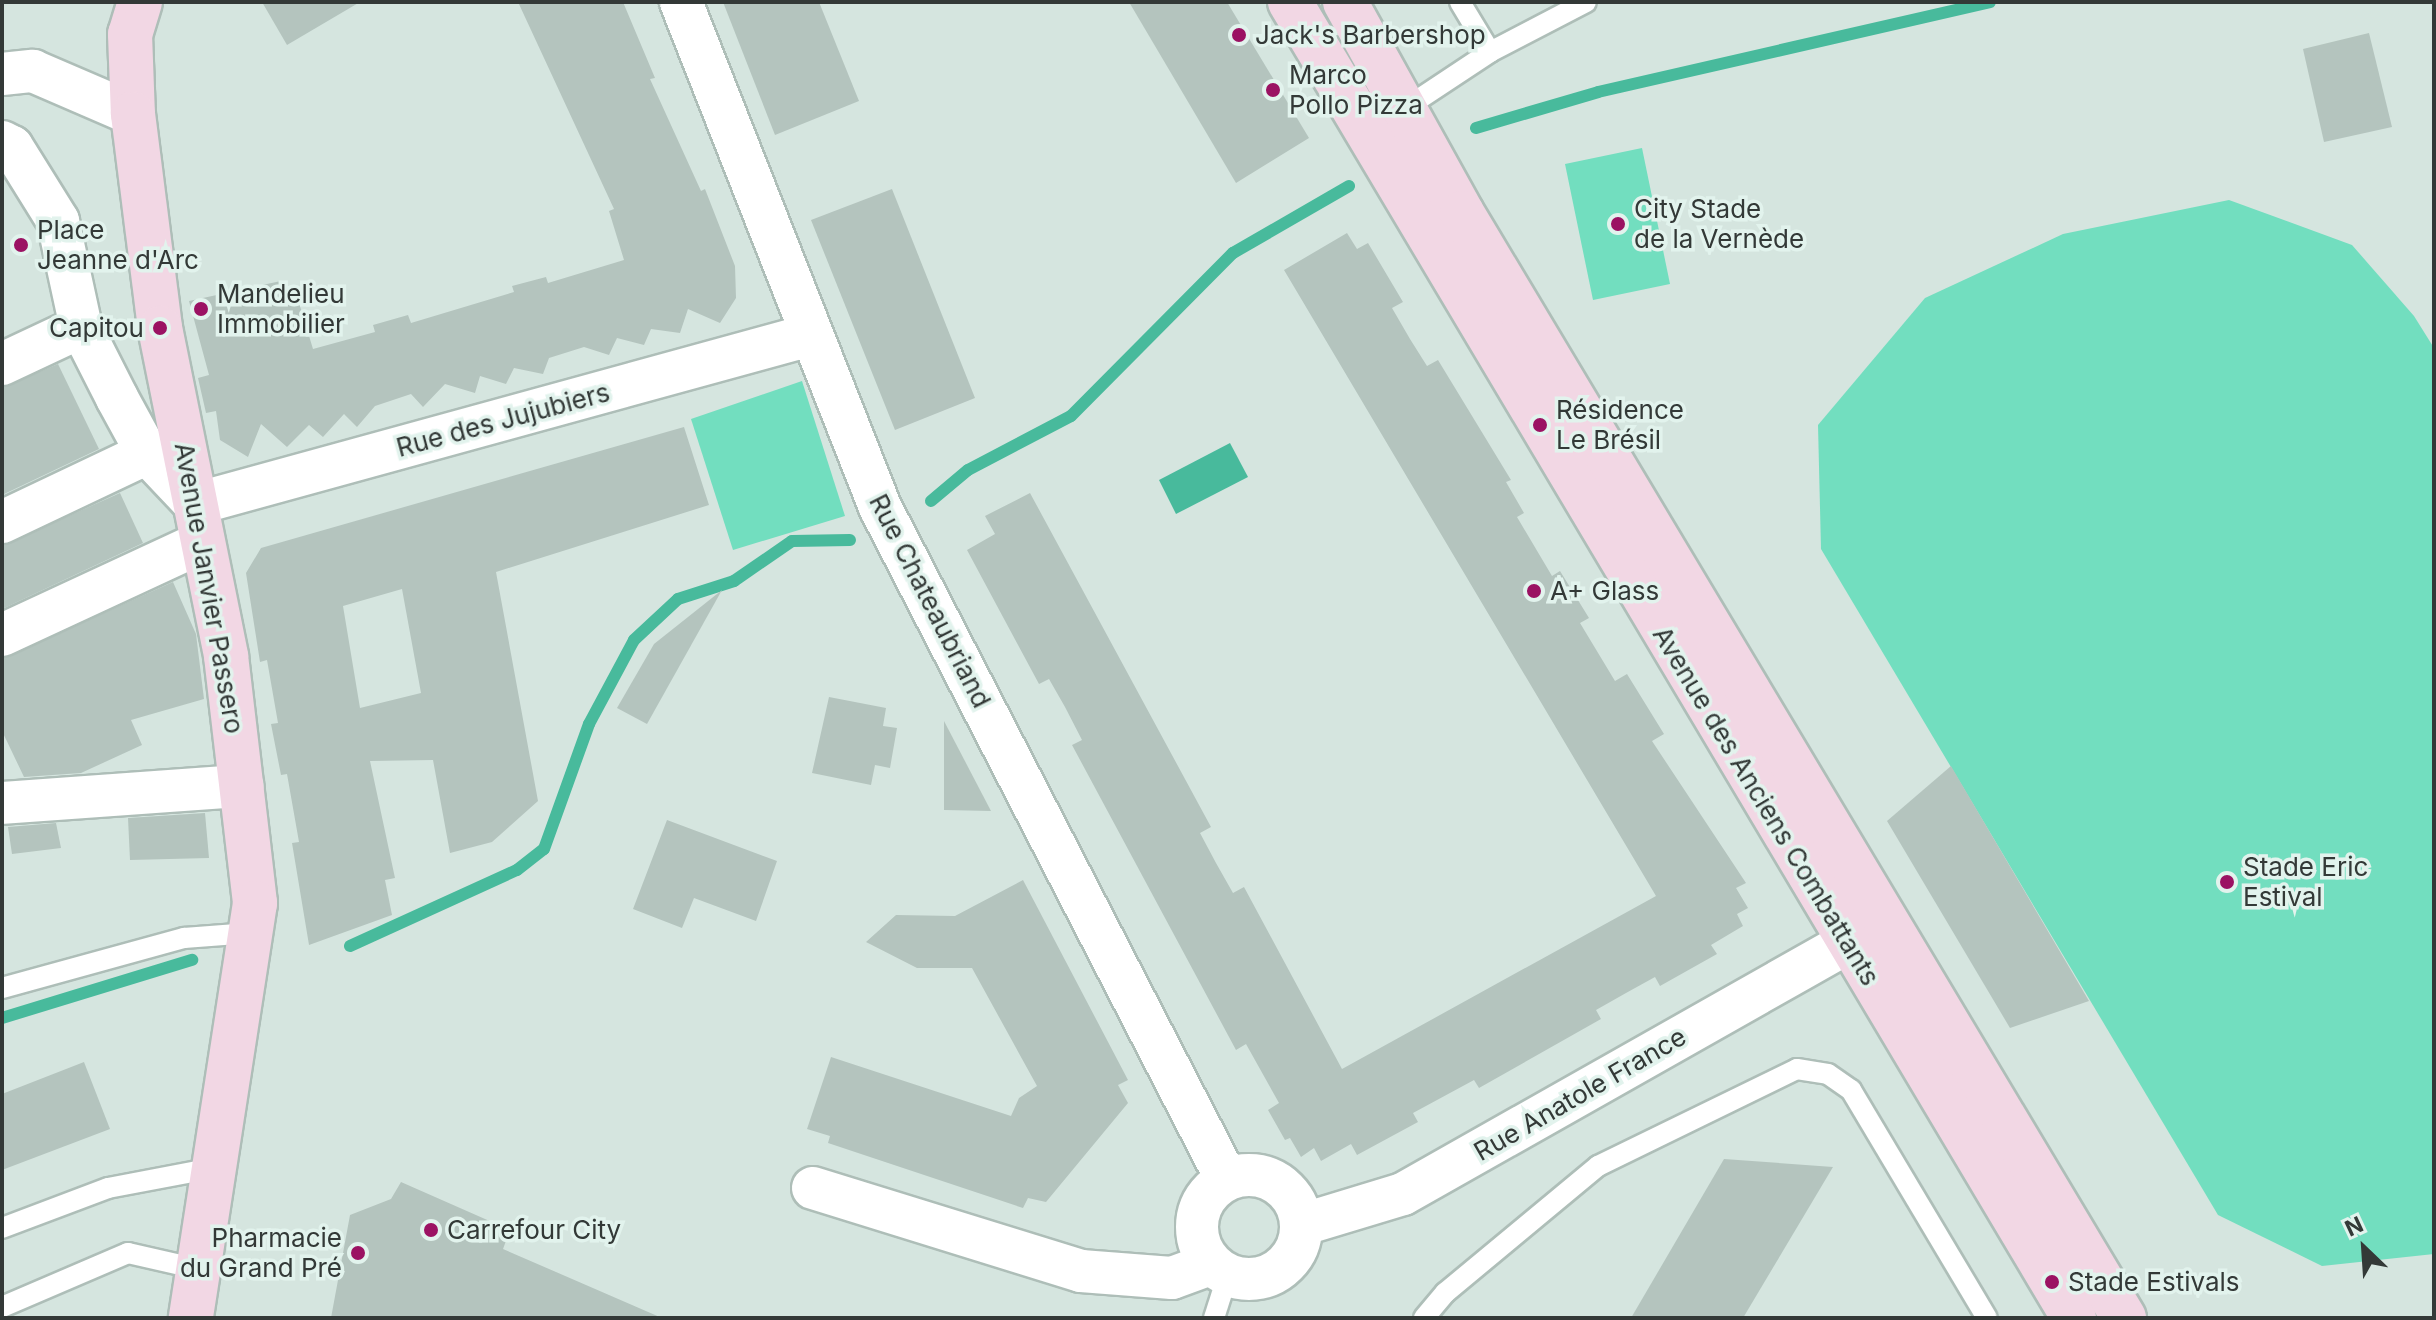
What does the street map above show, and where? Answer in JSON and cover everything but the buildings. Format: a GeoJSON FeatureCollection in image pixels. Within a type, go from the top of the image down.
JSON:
{"type":"FeatureCollection","features":[{"type":"Feature","properties":{"kind":"main road","name":"Avenue Janvier Passero"},"geometry":{"type":"LineString","coordinates":[[140,2],[130,34],[133,114],[160,328],[226,656],[255,903],[191,1318]]}},
{"type":"Feature","properties":{"kind":"main road","name":"Avenue des Anciens Combattants"},"geometry":{"type":"LineString","coordinates":[[1290,2],[1847,943],[2074,1318]]}},
{"type":"Feature","properties":{"kind":"main road","name":"Avenue des Anciens Combattants"},"geometry":{"type":"LineString","coordinates":[[1345,2],[1404,109],[2124,1318]]}},
{"type":"Feature","properties":{"kind":"street","name":"Rue Chateaubriand"},"geometry":{"type":"LineString","coordinates":[[681,2],[880,507],[1226,1178]]}},
{"type":"Feature","properties":{"kind":"street"},"geometry":{"type":"LineString","coordinates":[[2,74],[33,71],[133,114]]}},
{"type":"Feature","properties":{"kind":"street"},"geometry":{"type":"LineString","coordinates":[[2,142],[12,147],[58,221],[81,327],[147,453],[199,523]]}},
{"type":"Feature","properties":{"kind":"street"},"geometry":{"type":"LineString","coordinates":[[2,364],[81,327]]}},
{"type":"Feature","properties":{"kind":"street","name":"Rue des Jujubiers"},"geometry":{"type":"LineString","coordinates":[[2,635],[199,523],[810,335]]}},
{"type":"Feature","properties":{"kind":"street"},"geometry":{"type":"LineString","coordinates":[[2,522],[147,453]]}},
{"type":"Feature","properties":{"kind":"street"},"geometry":{"type":"LineString","coordinates":[[2,803],[242,786]]}},
{"type":"Feature","properties":{"kind":"street","name":"Rue Anatole France"},"geometry":{"type":"LineString","coordinates":[[1304,1224],[1403,1194],[1847,943]]}},
{"type":"Feature","properties":{"kind":"street"},"geometry":{"type":"LineString","coordinates":[[1260,1174],[1291,1192],[1304,1224],[1284,1269],[1241,1281],[1219,1269],[1197,1243],[1198,1210],[1226,1178],[1260,1174]]}},
{"type":"Feature","properties":{"kind":"street"},"geometry":{"type":"LineString","coordinates":[[813,1188],[1081,1271],[1172,1278],[1219,1269]]}},
{"type":"Feature","properties":{"kind":"lane"},"geometry":{"type":"LineString","coordinates":[[1460,2],[1490,52]]}},
{"type":"Feature","properties":{"kind":"lane"},"geometry":{"type":"LineString","coordinates":[[1404,109],[1490,52],[1586,2]]}},
{"type":"Feature","properties":{"kind":"lane"},"geometry":{"type":"LineString","coordinates":[[2,988],[184,938],[250,933]]}},
{"type":"Feature","properties":{"kind":"lane"},"geometry":{"type":"LineString","coordinates":[[1424,1318],[1445,1293],[1598,1166],[1797,1069],[1828,1074],[1851,1090],[1987,1318]]}},
{"type":"Feature","properties":{"kind":"lane"},"geometry":{"type":"LineString","coordinates":[[2,1228],[108,1188],[214,1168]]}},
{"type":"Feature","properties":{"kind":"lane"},"geometry":{"type":"LineString","coordinates":[[2,1307],[128,1253],[198,1269]]}},
{"type":"Feature","properties":{"kind":"lane"},"geometry":{"type":"LineString","coordinates":[[1214,1318],[1219,1269]]}},
{"type":"Feature","properties":{"kind":"shaded area","name":"City Stade de la Vernède"},"geometry":{"type":"Polygon","coordinates":[[[1642,148],[1670,284],[1593,300],[1565,164],[1642,148]]]}},
{"type":"Feature","properties":{"kind":"shaded area","name":"Stade Eric Estival"},"geometry":{"type":"Polygon","coordinates":[[[2229,200],[2352,245],[2414,316],[2434,348],[2434,1254],[2322,1266],[2218,1215],[1821,549],[1818,425],[1925,298],[2063,234],[2229,200]]]}},
{"type":"Feature","properties":{"kind":"shaded area"},"geometry":{"type":"Polygon","coordinates":[[[802,381],[845,516],[733,550],[691,419],[802,381]]]}},
{"type":"Feature","properties":{"kind":"shaded area"},"geometry":{"type":"Polygon","coordinates":[[[1230,443],[1248,477],[1176,514],[1159,480],[1230,443]]]}},
{"type":"Feature","properties":{"kind":"waterway"},"geometry":{"type":"LineString","coordinates":[[1476,128],[1598,92],[1990,2]]}},
{"type":"Feature","properties":{"kind":"waterway"},"geometry":{"type":"LineString","coordinates":[[931,501],[968,470],[1071,416],[1233,253],[1349,186]]}},
{"type":"Feature","properties":{"kind":"waterway"},"geometry":{"type":"LineString","coordinates":[[350,946],[517,870],[544,849],[589,724],[634,640],[678,599],[734,581],[792,541],[850,540]]}},
{"type":"Feature","properties":{"kind":"waterway"},"geometry":{"type":"LineString","coordinates":[[2,1018],[192,960]]}},
{"type":"Feature","properties":{"kind":"place","name":"Jack's Barbershop"},"geometry":{"type":"Point","coordinates":[1239,35]}},
{"type":"Feature","properties":{"kind":"place","name":"Marco Pollo Pizza"},"geometry":{"type":"Point","coordinates":[1273,90]}},
{"type":"Feature","properties":{"kind":"place","name":"City Stade de la Vernède"},"geometry":{"type":"Point","coordinates":[1618,224]}},
{"type":"Feature","properties":{"kind":"place","name":"Place Jeanne d'Arc"},"geometry":{"type":"Point","coordinates":[21,245]}},
{"type":"Feature","properties":{"kind":"place","name":"Mandelieu Immobilier"},"geometry":{"type":"Point","coordinates":[201,309]}},
{"type":"Feature","properties":{"kind":"place","name":"Capitou"},"geometry":{"type":"Point","coordinates":[160,328]}},
{"type":"Feature","properties":{"kind":"place","name":"Résidence Le Brésil"},"geometry":{"type":"Point","coordinates":[1540,425]}},
{"type":"Feature","properties":{"kind":"place","name":"A+ Glass"},"geometry":{"type":"Point","coordinates":[1534,591]}},
{"type":"Feature","properties":{"kind":"place","name":"Stade Eric Estival"},"geometry":{"type":"Point","coordinates":[2227,882]}},
{"type":"Feature","properties":{"kind":"place","name":"Carrefour City"},"geometry":{"type":"Point","coordinates":[431,1230]}},
{"type":"Feature","properties":{"kind":"place","name":"Pharmacie du Grand Pré"},"geometry":{"type":"Point","coordinates":[358,1253]}},
{"type":"Feature","properties":{"kind":"place","name":"Stade Estivals"},"geometry":{"type":"Point","coordinates":[2052,1282]}}]}
